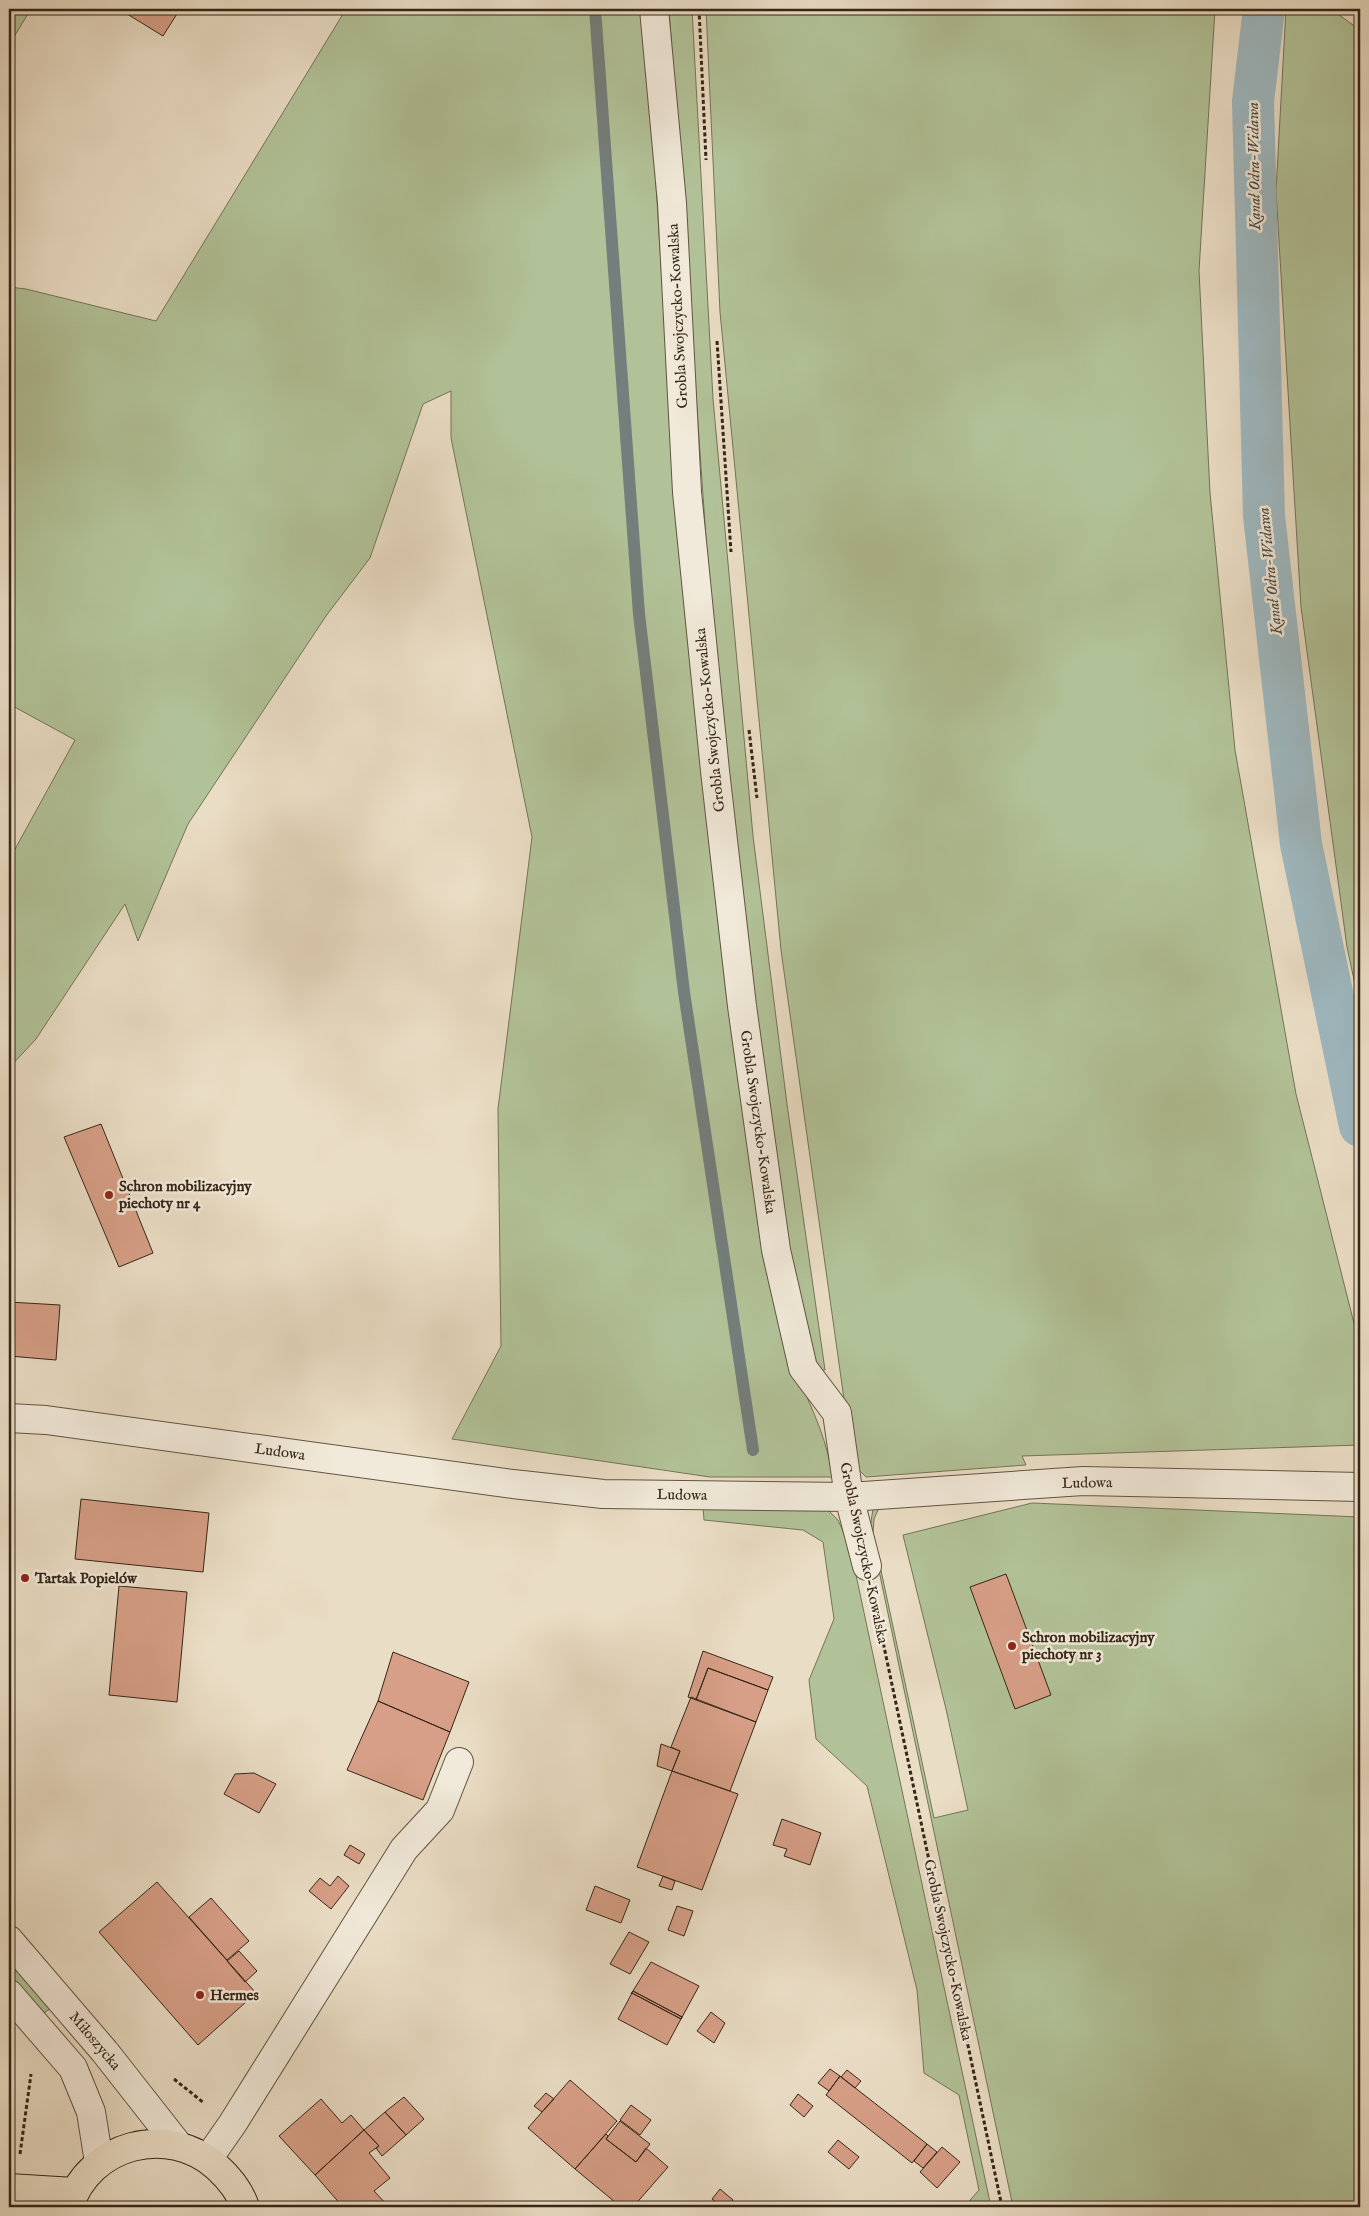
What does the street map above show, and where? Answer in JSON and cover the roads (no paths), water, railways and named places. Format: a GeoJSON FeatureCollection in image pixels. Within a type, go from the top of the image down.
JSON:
{"type":"FeatureCollection","features":[{"type":"Feature","properties":{"kind":"main road"},"geometry":{"type":"LineString","coordinates":[[9,2188],[71,2200],[99,2162],[123,2149],[150,2143],[178,2145],[208,2158],[228,2176],[242,2199],[244,2207]]}},
{"type":"Feature","properties":{"kind":"street","name":"Grobla Swojczycko-Kowalska"},"geometry":{"type":"LineString","coordinates":[[654,9],[672,202],[688,492],[715,771],[742,1006],[776,1250],[803,1368],[837,1413],[849,1497],[868,1566]]}},
{"type":"Feature","properties":{"kind":"street","name":"Ludowa"},"geometry":{"type":"LineString","coordinates":[[9,1418],[46,1420],[503,1483],[602,1494],[849,1497],[1083,1482],[1360,1487]]}},
{"type":"Feature","properties":{"kind":"street"},"geometry":{"type":"LineString","coordinates":[[208,2158],[233,2123],[404,1849],[440,1810],[459,1762]]}},
{"type":"Feature","properties":{"kind":"street","name":"Miłoszycka"},"geometry":{"type":"LineString","coordinates":[[9,1940],[105,2052],[178,2145]]}},
{"type":"Feature","properties":{"kind":"street"},"geometry":{"type":"LineString","coordinates":[[9,1994],[73,2068],[91,2112],[99,2162]]}},
{"type":"Feature","properties":{"kind":"waterway"},"geometry":{"type":"LineString","coordinates":[[595,9],[639,614],[684,992],[753,1450]]}},
{"type":"Feature","properties":{"kind":"waterway","name":"Kanał Odra-Widawa"},"geometry":{"type":"LineString","coordinates":[[1264,9],[1253,101],[1264,516],[1301,844],[1360,1126]]}},
{"type":"Feature","properties":{"kind":"place","name":"Schron mobilizacyjny piechoty nr 4"},"geometry":{"type":"Point","coordinates":[109,1195]}},
{"type":"Feature","properties":{"kind":"place","name":"Tartak Popielów"},"geometry":{"type":"Point","coordinates":[25,1578]}},
{"type":"Feature","properties":{"kind":"place","name":"Schron mobilizacyjny piechoty nr 3"},"geometry":{"type":"Point","coordinates":[1012,1646]}},
{"type":"Feature","properties":{"kind":"place","name":"Hermes"},"geometry":{"type":"Point","coordinates":[200,1995]}}]}
